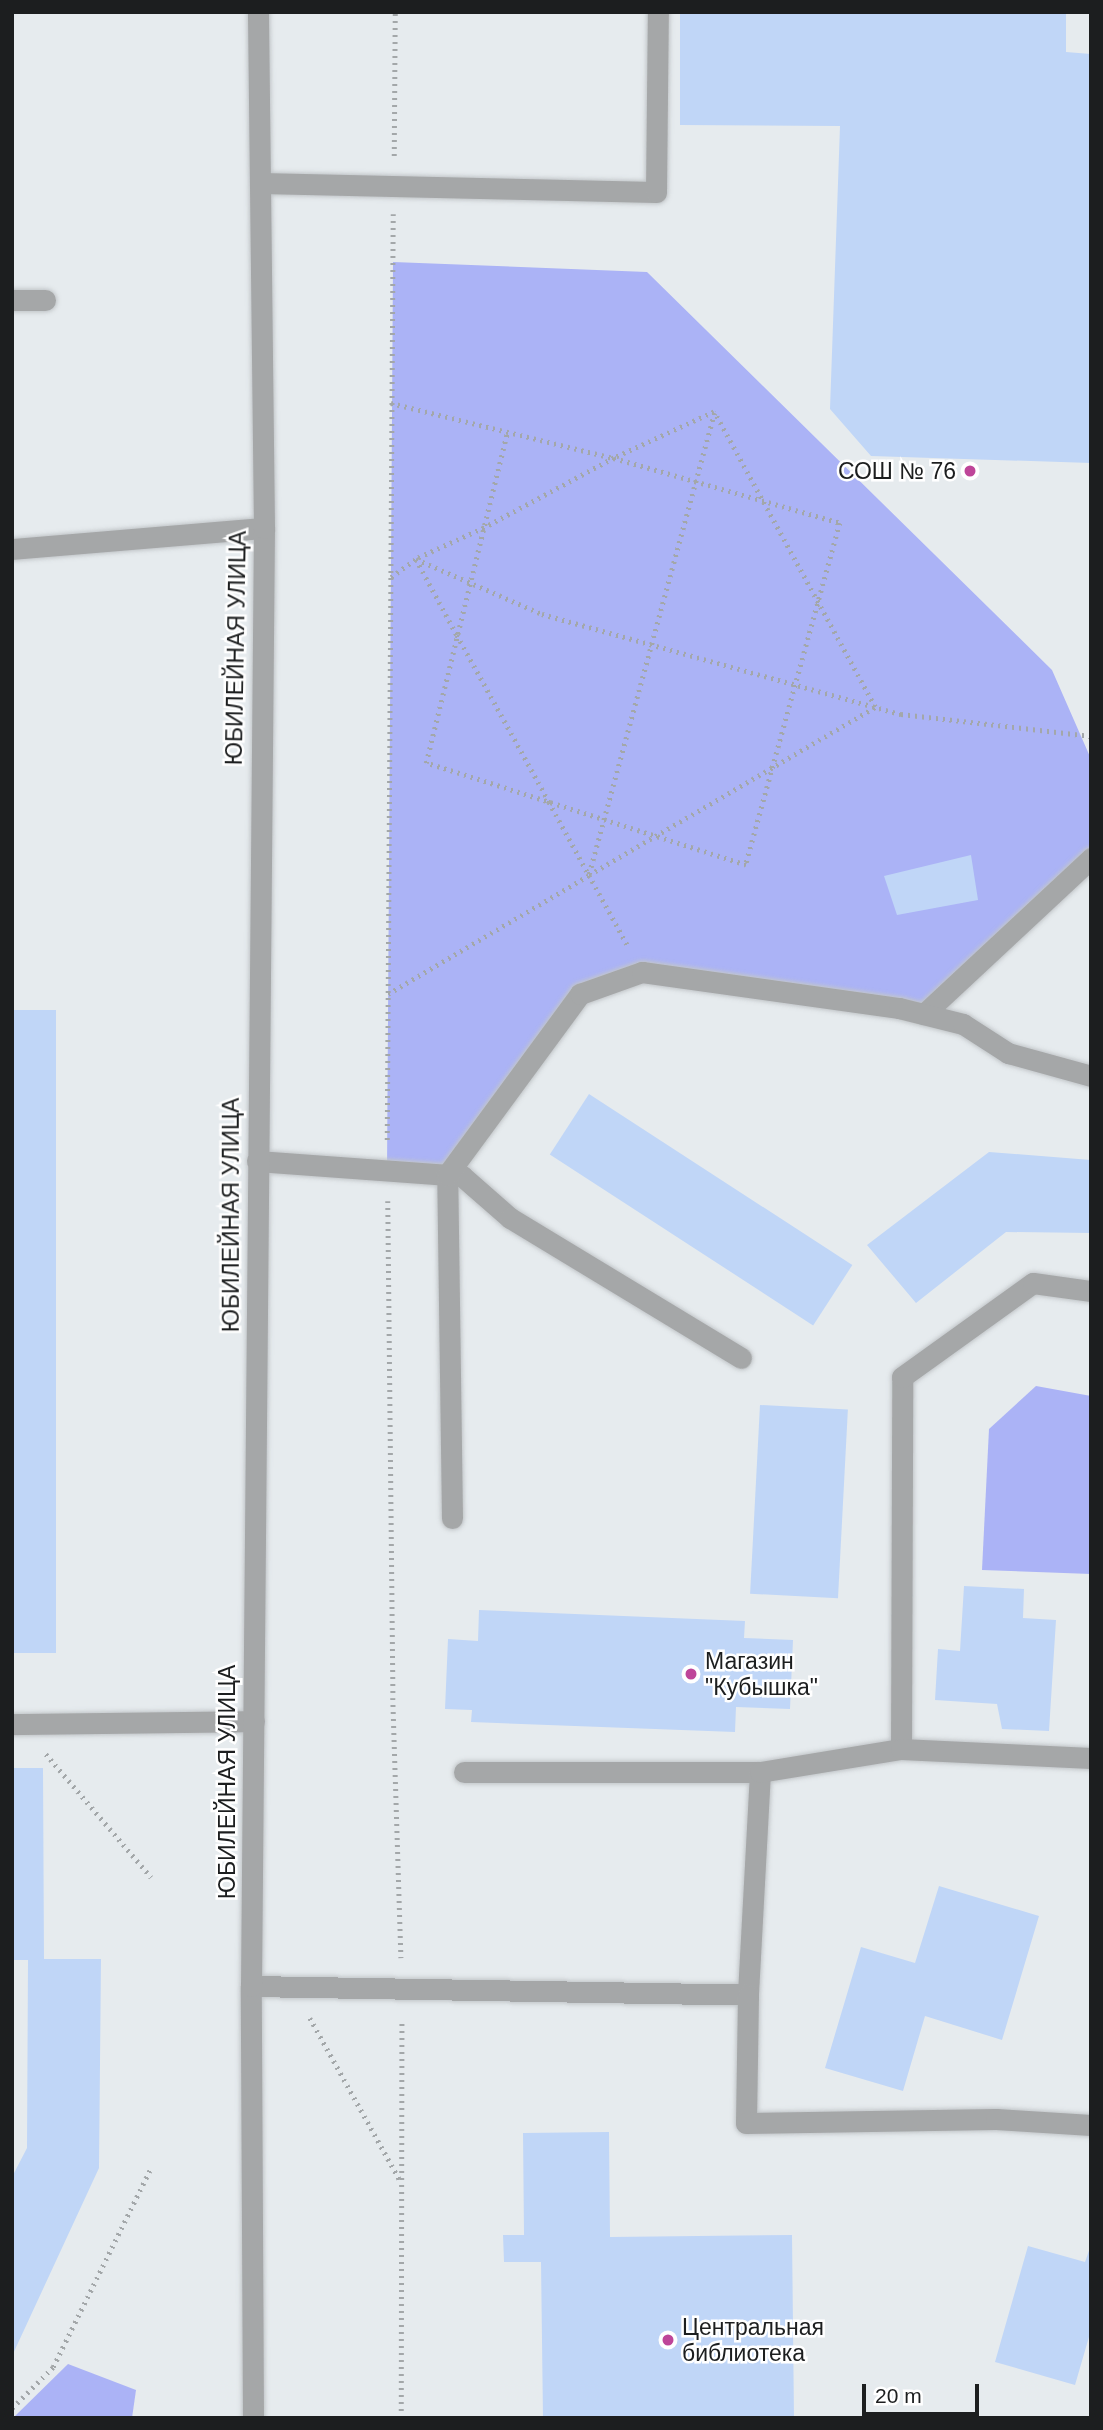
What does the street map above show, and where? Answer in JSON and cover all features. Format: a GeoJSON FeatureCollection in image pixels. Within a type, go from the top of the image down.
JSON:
{"type":"FeatureCollection","features":[{"type":"Feature","properties":{"kind":"street","name":"ЮБИЛЕЙНАЯ УЛИЦА"},"geometry":{"type":"LineString","coordinates":[[253,2418],[251,1986],[264,528],[258,12]]}},
{"type":"Feature","properties":{"kind":"street"},"geometry":{"type":"LineString","coordinates":[[260,183],[656,191],[658,12]]}},
{"type":"Feature","properties":{"kind":"street"},"geometry":{"type":"LineString","coordinates":[[12,300],[45,300]]}},
{"type":"Feature","properties":{"kind":"street"},"geometry":{"type":"LineString","coordinates":[[12,549],[264,528]]}},
{"type":"Feature","properties":{"kind":"street"},"geometry":{"type":"LineString","coordinates":[[924,1014],[1091,858]]}},
{"type":"Feature","properties":{"kind":"street"},"geometry":{"type":"LineString","coordinates":[[452,1518],[447,1175],[580,994],[642,972],[924,1014],[963,1024],[1008,1053],[1091,1076]]}},
{"type":"Feature","properties":{"kind":"street"},"geometry":{"type":"LineString","coordinates":[[257,1161],[462,1176],[510,1218],[741,1358]]}},
{"type":"Feature","properties":{"kind":"street"},"geometry":{"type":"LineString","coordinates":[[901,1749],[902,1377],[1033,1283],[1091,1291]]}},
{"type":"Feature","properties":{"kind":"street"},"geometry":{"type":"LineString","coordinates":[[16,1724],[254,1721]]}},
{"type":"Feature","properties":{"kind":"street"},"geometry":{"type":"LineString","coordinates":[[464,1772],[760,1772],[901,1749],[1091,1758]]}},
{"type":"Feature","properties":{"kind":"street"},"geometry":{"type":"LineString","coordinates":[[760,1772],[748,1996],[746,2123],[996,2119],[1091,2125]]}},
{"type":"Feature","properties":{"kind":"street"},"geometry":{"type":"LineString","coordinates":[[251,1986],[748,1996]]}},
{"type":"Feature","properties":{"kind":"path"},"geometry":{"type":"LineString","coordinates":[[395,12],[387,1170],[393,1698],[402,1989],[401,2418]]}},
{"type":"Feature","properties":{"kind":"path"},"geometry":{"type":"LineString","coordinates":[[391,403],[507,434],[614,458],[840,523],[746,865],[426,763],[507,434]]}},
{"type":"Feature","properties":{"kind":"path"},"geometry":{"type":"LineString","coordinates":[[391,577],[416,559],[484,528],[614,458],[714,412]]}},
{"type":"Feature","properties":{"kind":"path"},"geometry":{"type":"LineString","coordinates":[[589,875],[714,412]]}},
{"type":"Feature","properties":{"kind":"path"},"geometry":{"type":"LineString","coordinates":[[714,412],[875,707]]}},
{"type":"Feature","properties":{"kind":"path"},"geometry":{"type":"LineString","coordinates":[[416,559],[542,614],[901,714],[1091,736]]}},
{"type":"Feature","properties":{"kind":"path"},"geometry":{"type":"LineString","coordinates":[[416,559],[642,972]]}},
{"type":"Feature","properties":{"kind":"path"},"geometry":{"type":"LineString","coordinates":[[388,994],[875,707]]}},
{"type":"Feature","properties":{"kind":"path"},"geometry":{"type":"LineString","coordinates":[[16,1724],[151,1877]]}},
{"type":"Feature","properties":{"kind":"path"},"geometry":{"type":"LineString","coordinates":[[293,1987],[402,2184]]}},
{"type":"Feature","properties":{"kind":"path"},"geometry":{"type":"LineString","coordinates":[[12,2408],[53,2367],[150,2170]]}},
{"type":"Feature","properties":{"kind":"shaded area"},"geometry":{"type":"Polygon","coordinates":[[[393,262],[647,272],[1052,670],[1091,759],[1091,858],[924,1014],[642,972],[580,994],[447,1175],[387,1170],[393,262]]]}},
{"type":"Feature","properties":{"kind":"shaded area"},"geometry":{"type":"Polygon","coordinates":[[[1036,1386],[1091,1396],[1091,1574],[982,1570],[989,1429],[1036,1386]]]}},
{"type":"Feature","properties":{"kind":"shaded area"},"geometry":{"type":"Polygon","coordinates":[[[68,2364],[136,2390],[132,2418],[13,2418],[68,2364]]]}},
{"type":"Feature","properties":{"kind":"building"},"geometry":{"type":"Polygon","coordinates":[[[680,12],[1066,12],[1066,52],[1091,54],[1091,463],[871,456],[830,409],[840,126],[680,125],[680,12]]]}},
{"type":"Feature","properties":{"kind":"building"},"geometry":{"type":"Polygon","coordinates":[[[971,855],[978,900],[897,915],[884,876],[971,855]]]}},
{"type":"Feature","properties":{"kind":"building"},"geometry":{"type":"Polygon","coordinates":[[[12,1010],[56,1010],[56,1653],[12,1653],[12,1010]]]}},
{"type":"Feature","properties":{"kind":"building"},"geometry":{"type":"Polygon","coordinates":[[[589,1094],[852,1265],[813,1325],[550,1154],[589,1094]]]}},
{"type":"Feature","properties":{"kind":"building"},"geometry":{"type":"Polygon","coordinates":[[[989,1152],[1091,1160],[1091,1233],[1006,1232],[916,1303],[867,1245],[989,1152]]]}},
{"type":"Feature","properties":{"kind":"building"},"geometry":{"type":"Polygon","coordinates":[[[760,1405],[848,1410],[838,1598],[750,1594],[760,1405]]]}},
{"type":"Feature","properties":{"kind":"building"},"geometry":{"type":"Polygon","coordinates":[[[964,1586],[1024,1589],[1023,1618],[1056,1620],[1049,1731],[1002,1729],[997,1704],[935,1700],[938,1649],[960,1651],[964,1586]]]}},
{"type":"Feature","properties":{"kind":"building"},"geometry":{"type":"Polygon","coordinates":[[[479,1610],[745,1621],[744,1638],[793,1640],[790,1709],[736,1707],[735,1732],[471,1722],[472,1710],[445,1709],[448,1639],[478,1641],[479,1610]]]}},
{"type":"Feature","properties":{"kind":"building"},"geometry":{"type":"Polygon","coordinates":[[[12,1768],[43,1768],[44,1959],[101,1959],[99,2168],[12,2356],[12,2177],[27,2148],[28,1960],[12,1960],[12,1768]]]}},
{"type":"Feature","properties":{"kind":"building"},"geometry":{"type":"Polygon","coordinates":[[[939,1886],[1039,1916],[1002,2040],[925,2016],[903,2091],[825,2068],[861,1947],[915,1963],[939,1886]]]}},
{"type":"Feature","properties":{"kind":"building","name":"Центральная библиотека"},"geometry":{"type":"Polygon","coordinates":[[[609,2132],[610,2237],[792,2235],[794,2418],[543,2418],[541,2262],[504,2262],[503,2235],[524,2235],[523,2133],[609,2132]]]}},
{"type":"Feature","properties":{"kind":"building"},"geometry":{"type":"Polygon","coordinates":[[[1091,2245],[1091,2330],[1075,2385],[995,2362],[1028,2246],[1085,2262],[1091,2245]]]}},
{"type":"Feature","properties":{"kind":"place","name":"СОШ № 76"},"geometry":{"type":"Point","coordinates":[970,471]}},
{"type":"Feature","properties":{"kind":"place","name":"Магазин \"Кубышка\""},"geometry":{"type":"Point","coordinates":[691,1674]}},
{"type":"Feature","properties":{"kind":"place","name":"Центральная библиотека"},"geometry":{"type":"Point","coordinates":[668,2340]}}]}
